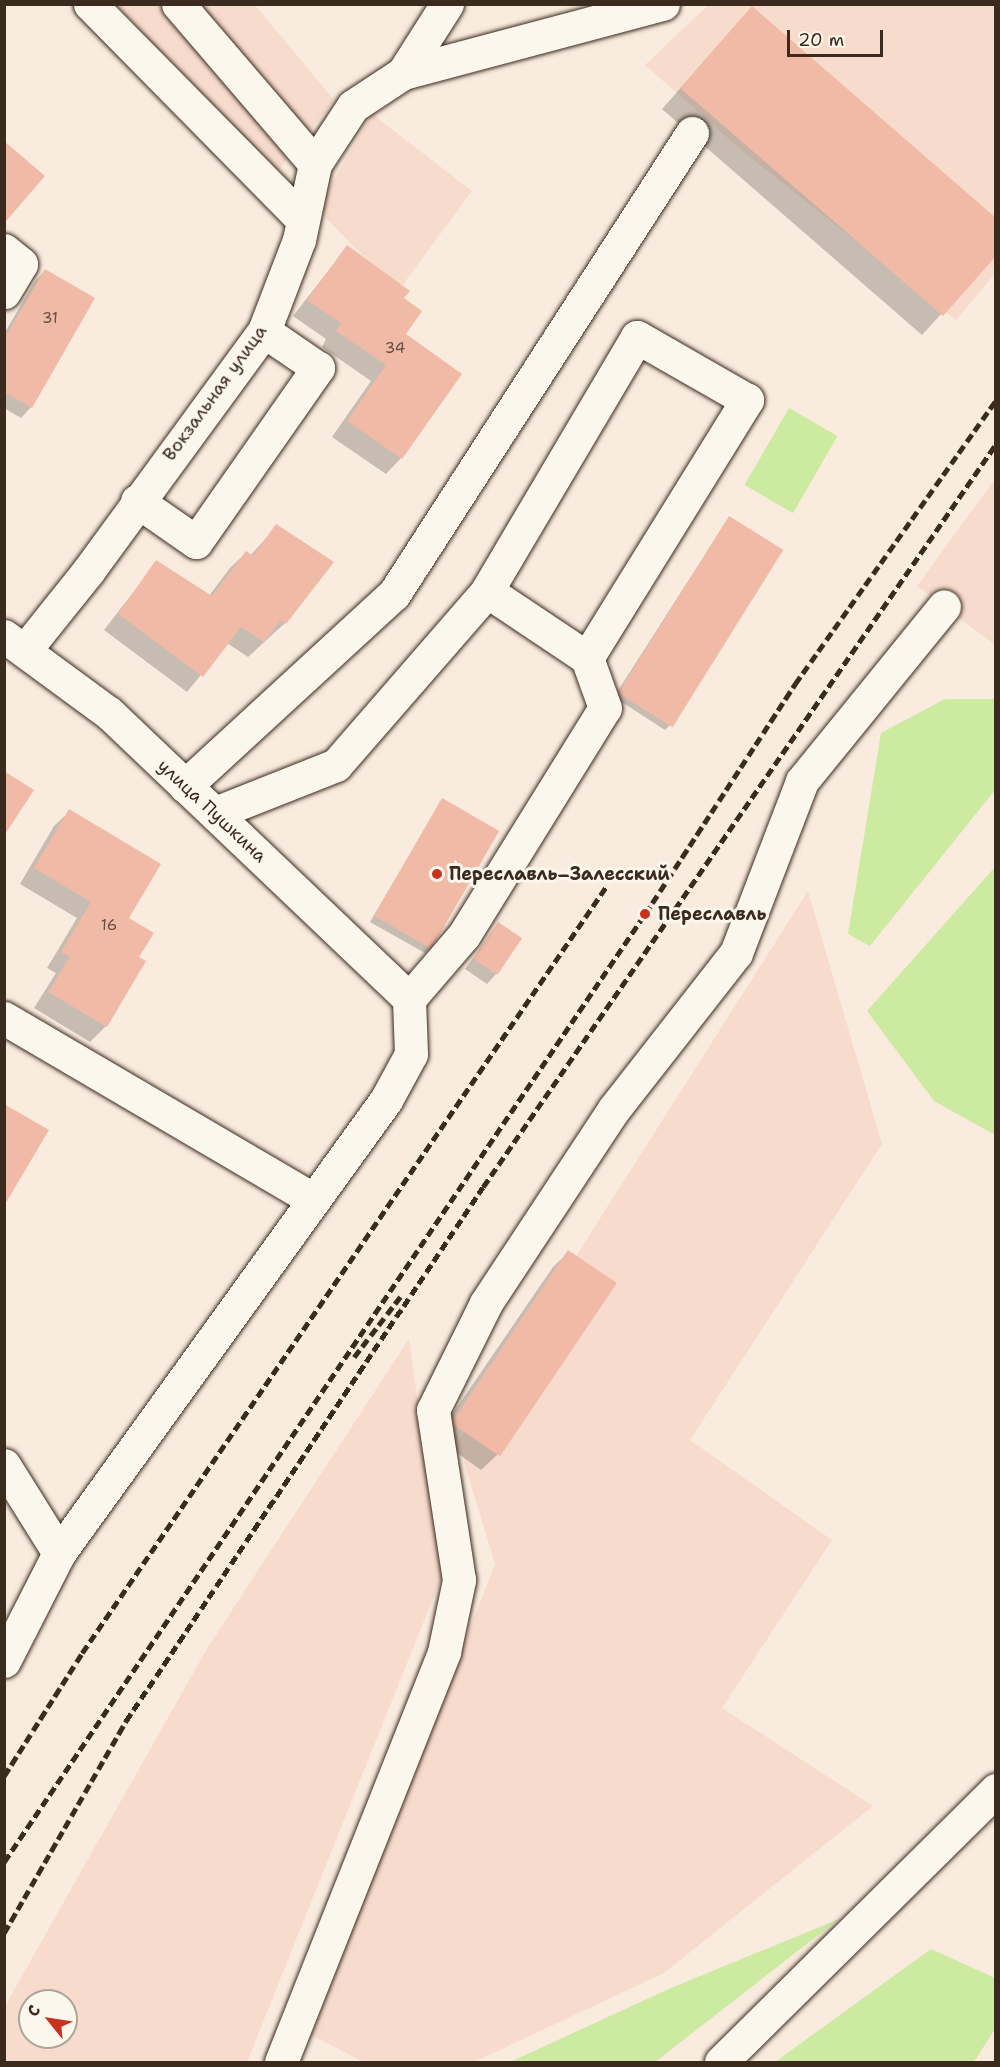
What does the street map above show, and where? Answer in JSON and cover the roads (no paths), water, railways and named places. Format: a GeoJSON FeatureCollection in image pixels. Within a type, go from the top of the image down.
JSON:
{"type":"FeatureCollection","features":[{"type":"Feature","properties":{"kind":"street"},"geometry":{"type":"LineString","coordinates":[[90,4],[301,218]]}},
{"type":"Feature","properties":{"kind":"street"},"geometry":{"type":"LineString","coordinates":[[178,4],[315,164]]}},
{"type":"Feature","properties":{"kind":"street","name":"Вокзальная улица"},"geometry":{"type":"LineString","coordinates":[[15,643],[137,501],[264,331],[299,240],[301,218],[315,164],[353,106],[403,73],[447,4]]}},
{"type":"Feature","properties":{"kind":"street"},"geometry":{"type":"LineString","coordinates":[[403,73],[663,4]]}},
{"type":"Feature","properties":{"kind":"street"},"geometry":{"type":"LineString","coordinates":[[184,786],[394,594],[692,133]]}},
{"type":"Feature","properties":{"kind":"street"},"geometry":{"type":"LineString","coordinates":[[4,250],[21,264],[4,292]]}},
{"type":"Feature","properties":{"kind":"street"},"geometry":{"type":"LineString","coordinates":[[137,501],[196,543],[318,368],[264,331]]}},
{"type":"Feature","properties":{"kind":"street"},"geometry":{"type":"LineString","coordinates":[[215,813],[336,765],[487,591],[637,337],[747,400],[587,658]]}},
{"type":"Feature","properties":{"kind":"street"},"geometry":{"type":"LineString","coordinates":[[4,1661],[59,1553],[386,1100],[411,1054],[409,999],[464,935],[605,708],[587,658],[487,591]]}},
{"type":"Feature","properties":{"kind":"street"},"geometry":{"type":"LineString","coordinates":[[280,2062],[444,1652],[459,1580],[433,1410],[486,1303],[608,1119],[736,953],[802,781],[944,606]]}},
{"type":"Feature","properties":{"kind":"street","name":"улица Пушкина"},"geometry":{"type":"LineString","coordinates":[[15,643],[109,712],[409,999]]}},
{"type":"Feature","properties":{"kind":"street"},"geometry":{"type":"LineString","coordinates":[[4,1018],[314,1200]]}},
{"type":"Feature","properties":{"kind":"street"},"geometry":{"type":"LineString","coordinates":[[4,1465],[59,1553]]}},
{"type":"Feature","properties":{"kind":"street"},"geometry":{"type":"LineString","coordinates":[[721,2062],[996,1790]]}},
{"type":"Feature","properties":{"kind":"railway"},"geometry":{"type":"LineString","coordinates":[[4,1862],[645,914],[795,684],[996,400]]}},
{"type":"Feature","properties":{"kind":"railway"},"geometry":{"type":"LineString","coordinates":[[4,1933],[126,1721],[483,1187],[996,444]]}},
{"type":"Feature","properties":{"kind":"railway"},"geometry":{"type":"LineString","coordinates":[[4,1776],[82,1653],[606,887]]}},
{"type":"Feature","properties":{"kind":"railway"},"geometry":{"type":"LineString","coordinates":[[354,1357],[400,1297]]}},
{"type":"Feature","properties":{"kind":"place","name":"Переславль–Залесский"},"geometry":{"type":"Point","coordinates":[437,874]}},
{"type":"Feature","properties":{"kind":"place","name":"Переславль"},"geometry":{"type":"Point","coordinates":[645,914]}}]}
